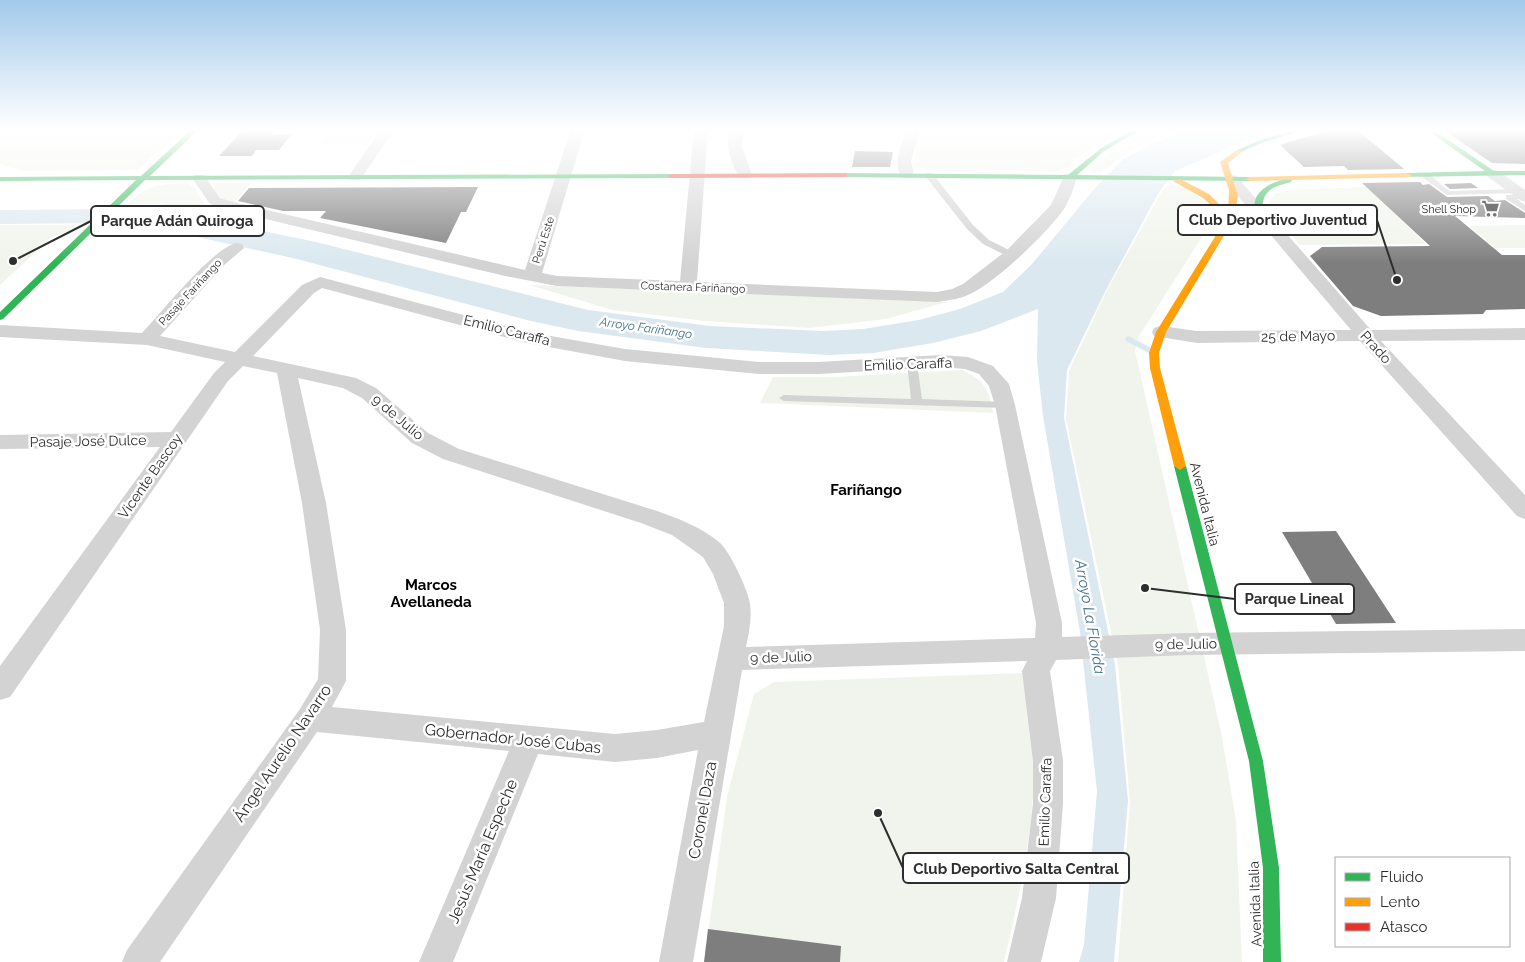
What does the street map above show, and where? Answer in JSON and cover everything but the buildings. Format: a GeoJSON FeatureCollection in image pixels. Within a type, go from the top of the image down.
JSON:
{"type":"FeatureCollection","features":[{"type":"Feature","properties":{"kind":"main road"},"geometry":{"type":"LineString","coordinates":[[0,317],[147,174]]}},
{"type":"Feature","properties":{"kind":"main road","name":"Costanera Fariñango"},"geometry":{"type":"LineString","coordinates":[[1070,177],[1073,174]]}},
{"type":"Feature","properties":{"kind":"main road","name":"Avenida Italia"},"geometry":{"type":"LineString","coordinates":[[1229,174],[1232,179],[1235,203],[1230,219],[1161,332],[1154,353],[1155,368],[1257,771],[1271,868],[1272,962]]}},
{"type":"Feature","properties":{"kind":"main road"},"geometry":{"type":"LineString","coordinates":[[0,179],[929,175],[1174,180],[1496,174]]}},
{"type":"Feature","properties":{"kind":"main road"},"geometry":{"type":"LineString","coordinates":[[1258,210],[1257,199],[1261,192],[1292,178]]}},
{"type":"Feature","properties":{"kind":"main road"},"geometry":{"type":"LineString","coordinates":[[1174,180],[1202,192],[1217,204],[1230,219]]}},
{"type":"Feature","properties":{"kind":"street"},"geometry":{"type":"LineString","coordinates":[[1493,174],[1521,194]]}},
{"type":"Feature","properties":{"kind":"street","name":"Perú Este"},"geometry":{"type":"LineString","coordinates":[[532,276],[564,176]]}},
{"type":"Feature","properties":{"kind":"street"},"geometry":{"type":"LineString","coordinates":[[688,286],[698,176]]}},
{"type":"Feature","properties":{"kind":"street","name":"Costanera Fariñango"},"geometry":{"type":"LineString","coordinates":[[199,178],[215,201],[228,206],[532,276],[557,280],[937,297],[956,294],[969,288],[1012,255],[1057,207],[1066,192],[1070,177]]}},
{"type":"Feature","properties":{"kind":"street","name":"Prado"},"geometry":{"type":"LineString","coordinates":[[1232,179],[1365,336],[1525,510]]}},
{"type":"Feature","properties":{"kind":"street","name":"Pasaje Fariñango"},"geometry":{"type":"LineString","coordinates":[[147,339],[206,273],[236,248]]}},
{"type":"Feature","properties":{"kind":"street","name":"Vicente Bascoy"},"geometry":{"type":"LineString","coordinates":[[0,688],[221,377],[308,289],[320,282]]}},
{"type":"Feature","properties":{"kind":"street","name":"Emilio Caraffa"},"geometry":{"type":"LineString","coordinates":[[320,282],[527,337],[625,354],[759,368],[818,368],[941,361],[968,363],[986,370],[999,384],[1005,405],[1049,623],[1061,647],[1036,671],[1048,761],[1048,803],[1039,898],[1024,962]]}},
{"type":"Feature","properties":{"kind":"street","name":"9 de Julio"},"geometry":{"type":"LineString","coordinates":[[0,331],[147,339],[348,383],[369,393],[420,438],[451,454],[649,517],[680,529],[712,550],[738,603],[737,626],[731,659],[1226,643],[1525,640]]}},
{"type":"Feature","properties":{"kind":"street","name":"25 de Mayo"},"geometry":{"type":"LineString","coordinates":[[1161,332],[1197,337],[1525,334]]}},
{"type":"Feature","properties":{"kind":"street","name":"Ángel Aurelio Navarro"},"geometry":{"type":"LineString","coordinates":[[139,962],[310,718],[332,681],[333,630],[314,503],[286,370]]}},
{"type":"Feature","properties":{"kind":"street","name":"Pasaje José Dulce"},"geometry":{"type":"LineString","coordinates":[[0,442],[175,440]]}},
{"type":"Feature","properties":{"kind":"street","name":"Coronel Daza"},"geometry":{"type":"LineString","coordinates":[[676,962],[716,733],[731,659]]}},
{"type":"Feature","properties":{"kind":"street","name":"Gobernador José Cubas"},"geometry":{"type":"LineString","coordinates":[[310,718],[615,748],[657,744],[716,733]]}},
{"type":"Feature","properties":{"kind":"street","name":"Jesús María Espeche"},"geometry":{"type":"LineString","coordinates":[[436,962],[529,739]]}},
{"type":"Feature","properties":{"kind":"lane"},"geometry":{"type":"LineString","coordinates":[[929,175],[970,227],[986,242],[1012,255]]}},
{"type":"Feature","properties":{"kind":"lane"},"geometry":{"type":"LineString","coordinates":[[1425,175],[1448,193],[1521,194]]}},
{"type":"Feature","properties":{"kind":"lane"},"geometry":{"type":"LineString","coordinates":[[1521,194],[1508,197],[1525,209]]}},
{"type":"Feature","properties":{"kind":"lane"},"geometry":{"type":"LineString","coordinates":[[912,364],[916,402]]}},
{"type":"Feature","properties":{"kind":"lane"},"geometry":{"type":"LineString","coordinates":[[784,398],[1005,405]]}},
{"type":"Feature","properties":{"kind":"shaded area"},"geometry":{"type":"Polygon","coordinates":[[[186,183],[193,187],[209,210],[161,204],[127,204],[148,189],[168,184],[186,183]]]}},
{"type":"Feature","properties":{"kind":"shaded area"},"geometry":{"type":"Polygon","coordinates":[[[214,183],[251,183],[233,204],[222,199],[214,189],[214,183]]]}},
{"type":"Feature","properties":{"kind":"shaded area"},"geometry":{"type":"Polygon","coordinates":[[[1171,184],[1185,186],[1215,211],[1214,218],[1139,336],[1135,351],[1221,732],[1236,821],[1242,962],[1118,962],[1130,802],[1118,665],[1066,419],[1069,371],[1108,288],[1164,188],[1171,184]]]}},
{"type":"Feature","properties":{"kind":"shaded area"},"geometry":{"type":"Polygon","coordinates":[[[1367,187],[1426,244],[1300,245],[1271,213],[1269,202],[1275,194],[1290,190],[1367,187]]]}},
{"type":"Feature","properties":{"kind":"shaded area"},"geometry":{"type":"Polygon","coordinates":[[[0,225],[80,225],[74,230],[52,237],[0,285],[0,225]]]}},
{"type":"Feature","properties":{"kind":"shaded area"},"geometry":{"type":"Polygon","coordinates":[[[1525,225],[1525,248],[1496,248],[1469,226],[1525,225]]]}},
{"type":"Feature","properties":{"kind":"shaded area"},"geometry":{"type":"Polygon","coordinates":[[[530,285],[947,302],[886,319],[809,328],[706,321],[612,310],[530,285]]]}},
{"type":"Feature","properties":{"kind":"shaded area"},"geometry":{"type":"Polygon","coordinates":[[[962,370],[976,378],[984,386],[993,413],[760,403],[773,377],[834,377],[962,370]]]}},
{"type":"Feature","properties":{"kind":"shaded area"},"geometry":{"type":"Polygon","coordinates":[[[1023,673],[1034,741],[1033,797],[1022,880],[1004,962],[704,962],[727,797],[754,694],[774,682],[1023,673]]]}},
{"type":"Feature","properties":{"kind":"water"},"geometry":{"type":"Polygon","coordinates":[[[1109,174],[1173,174],[1159,192],[1107,288],[1067,370],[1064,418],[1115,665],[1128,801],[1114,962],[1079,962],[1084,945],[1097,791],[1080,632],[1043,416],[1037,361],[1038,309],[981,331],[933,343],[873,353],[830,355],[706,348],[578,331],[531,321],[297,259],[148,226],[112,223],[0,224],[0,210],[127,209],[166,211],[316,242],[588,310],[710,326],[823,331],[863,329],[919,320],[960,309],[1003,292],[1032,264],[1109,174]]]}},
{"type":"Feature","properties":{"kind":"waterway"},"geometry":{"type":"LineString","coordinates":[[1128,339],[1151,351]]}},
{"type":"Feature","properties":{"kind":"traffic: fast"},"geometry":{"type":"LineString","coordinates":[[0,317],[148,174]]}},
{"type":"Feature","properties":{"kind":"traffic: fast"},"geometry":{"type":"LineString","coordinates":[[1070,177],[1074,174]]}},
{"type":"Feature","properties":{"kind":"traffic: fast"},"geometry":{"type":"LineString","coordinates":[[1407,175],[1472,174]]}},
{"type":"Feature","properties":{"kind":"traffic: fast"},"geometry":{"type":"LineString","coordinates":[[844,175],[1250,179]]}},
{"type":"Feature","properties":{"kind":"traffic: fast"},"geometry":{"type":"LineString","coordinates":[[143,178],[671,176]]}},
{"type":"Feature","properties":{"kind":"traffic: fast"},"geometry":{"type":"LineString","coordinates":[[0,179],[143,178]]}},
{"type":"Feature","properties":{"kind":"traffic: fast"},"geometry":{"type":"LineString","coordinates":[[1258,210],[1260,197],[1263,192],[1271,186],[1288,180]]}},
{"type":"Feature","properties":{"kind":"traffic: fast"},"geometry":{"type":"LineString","coordinates":[[1180,466],[1256,761],[1271,868],[1272,962]]}},
{"type":"Feature","properties":{"kind":"traffic: slow"},"geometry":{"type":"LineString","coordinates":[[1180,466],[1155,368],[1154,353],[1161,332],[1230,219],[1234,196],[1228,174]]}},
{"type":"Feature","properties":{"kind":"traffic: slow"},"geometry":{"type":"LineString","coordinates":[[1250,179],[1407,175]]}},
{"type":"Feature","properties":{"kind":"traffic: slow"},"geometry":{"type":"LineString","coordinates":[[1177,181],[1206,196],[1230,219]]}},
{"type":"Feature","properties":{"kind":"traffic: jam"},"geometry":{"type":"LineString","coordinates":[[671,176],[844,175]]}},
{"type":"Feature","properties":{"kind":"place","name":"Shell Shop"},"geometry":{"type":"Point","coordinates":[1490,209]}},
{"type":"Feature","properties":{"kind":"place","name":"Parque Adán Quiroga"},"geometry":{"type":"Point","coordinates":[13,261]}},
{"type":"Feature","properties":{"kind":"place","name":"Club Deportivo Juventud"},"geometry":{"type":"Point","coordinates":[1397,280]}},
{"type":"Feature","properties":{"kind":"place","name":"Parque Lineal"},"geometry":{"type":"Point","coordinates":[1145,588]}},
{"type":"Feature","properties":{"kind":"place","name":"Club Deportivo Salta Central"},"geometry":{"type":"Point","coordinates":[878,813]}},
{"type":"Feature","properties":{"kind":"district","name":"Fariñango"},"geometry":{"type":"Point","coordinates":[866,490]}},
{"type":"Feature","properties":{"kind":"district","name":"Marcos Avellaneda"},"geometry":{"type":"Point","coordinates":[431,594]}},
{"type":"Feature","properties":{"kind":"water label","name":"Arroyo Fariñango"},"geometry":{"type":"Point","coordinates":[646,328]}},
{"type":"Feature","properties":{"kind":"water label","name":"Arroyo La Florida"},"geometry":{"type":"Point","coordinates":[1090,617]}}]}
